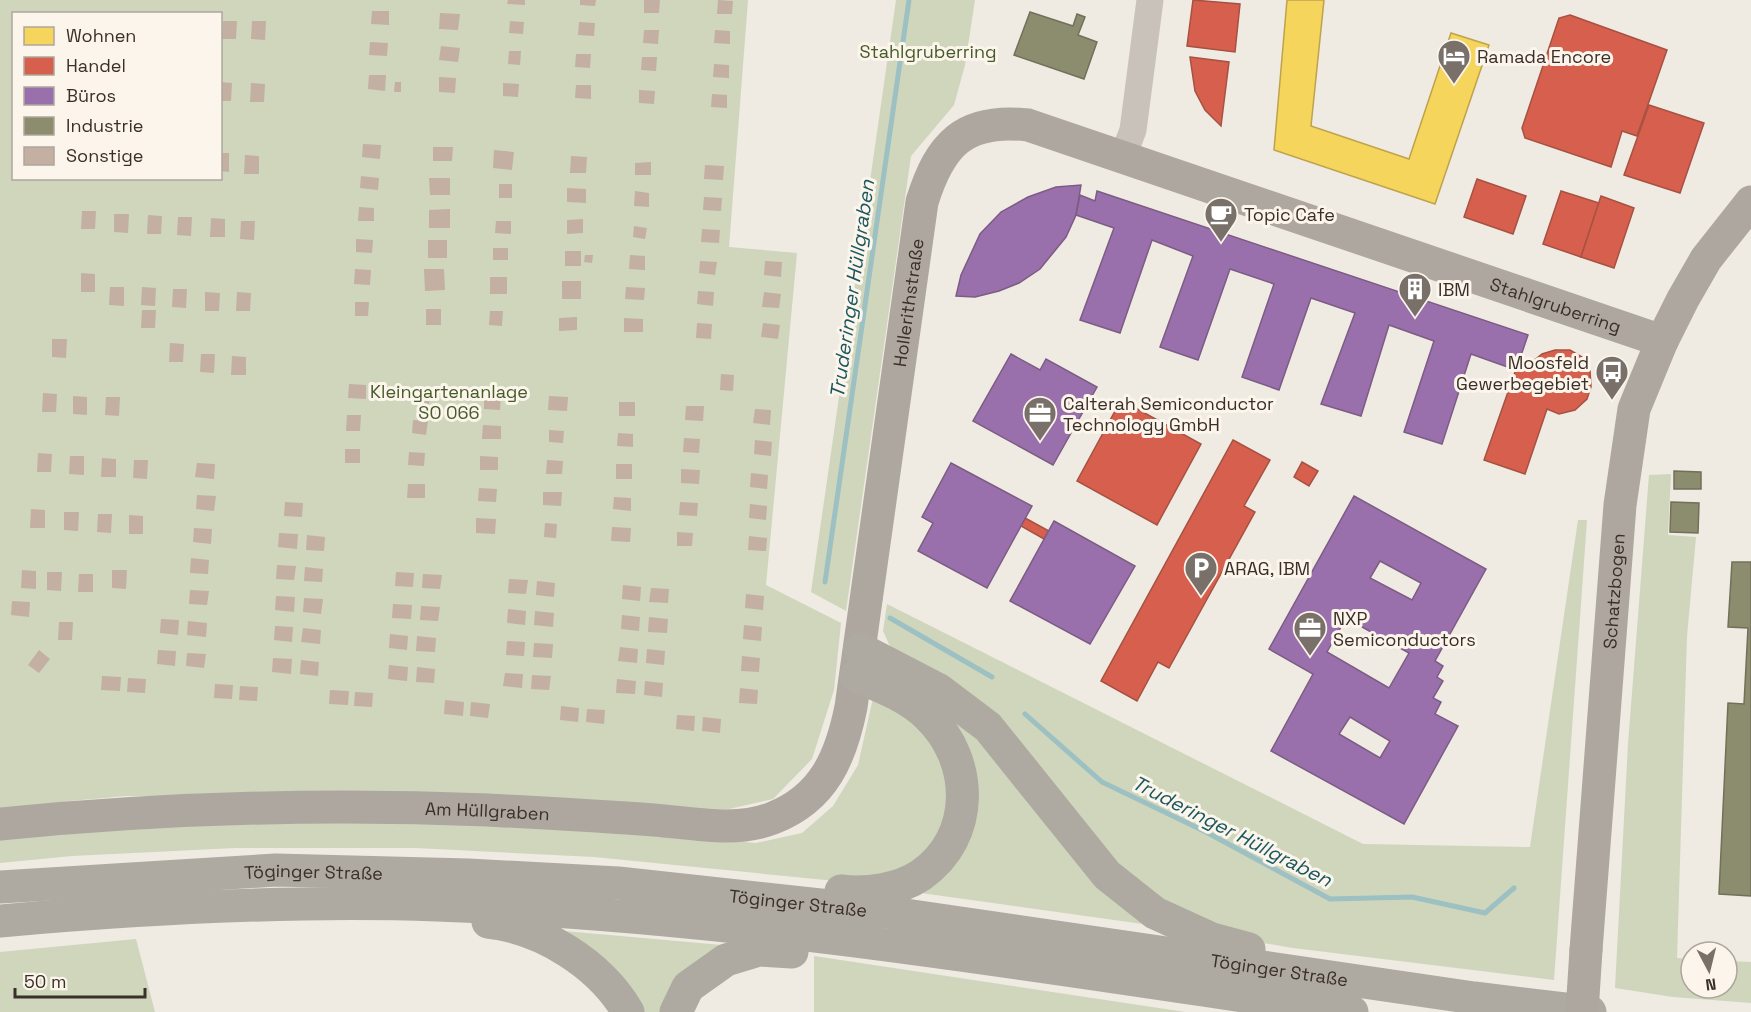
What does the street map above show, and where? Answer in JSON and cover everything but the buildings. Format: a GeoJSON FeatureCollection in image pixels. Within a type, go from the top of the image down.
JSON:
{"type":"FeatureCollection","features":[{"type":"Feature","properties":{"kind":"highway"},"geometry":{"type":"LineString","coordinates":[[658,888],[708,877],[854,892],[885,890],[920,876],[939,859],[956,834],[964,807],[962,774],[950,743],[927,715],[890,690],[858,662]]}},
{"type":"Feature","properties":{"kind":"highway"},"geometry":{"type":"LineString","coordinates":[[858,662],[939,690],[988,727],[1107,875],[1155,913],[1212,939],[1265,954],[1352,965],[1375,983]]}},
{"type":"Feature","properties":{"kind":"highway","name":"Töginger Straße"},"geometry":{"type":"LineString","coordinates":[[0,887],[276,870],[468,875],[658,888],[885,912],[1590,1012]]}},
{"type":"Feature","properties":{"kind":"highway","name":"Töginger Straße"},"geometry":{"type":"LineString","coordinates":[[0,921],[166,908],[277,904],[436,905],[618,915],[897,946],[1352,1012]]}},
{"type":"Feature","properties":{"kind":"highway"},"geometry":{"type":"LineString","coordinates":[[436,905],[462,920],[510,924],[560,946],[591,969],[617,994],[628,1012]]}},
{"type":"Feature","properties":{"kind":"highway"},"geometry":{"type":"LineString","coordinates":[[676,1012],[688,987],[726,960],[759,950],[857,957],[897,946]]}},
{"type":"Feature","properties":{"kind":"main road","name":"Hollerithstraße"},"geometry":{"type":"LineString","coordinates":[[858,662],[922,202],[929,178],[942,154],[960,137],[981,126],[1002,122],[1028,125],[1123,156]]}},
{"type":"Feature","properties":{"kind":"main road","name":"Stahlgruberring"},"geometry":{"type":"LineString","coordinates":[[1123,156],[1662,341]]}},
{"type":"Feature","properties":{"kind":"main road","name":"Schatzbogen"},"geometry":{"type":"LineString","coordinates":[[1582,1012],[1625,459],[1634,409],[1662,341],[1706,259],[1751,202]]}},
{"type":"Feature","properties":{"kind":"main road","name":"Am Hüllgraben"},"geometry":{"type":"LineString","coordinates":[[0,824],[128,812],[306,805],[488,810],[727,826],[748,824],[772,819],[819,786],[843,745],[858,662]]}},
{"type":"Feature","properties":{"kind":"street"},"geometry":{"type":"LineString","coordinates":[[1123,156],[1133,130],[1150,0]]}},
{"type":"Feature","properties":{"kind":"green space","name":"Kleingartenanlage SO 066"},"geometry":{"type":"Polygon","coordinates":[[[0,0],[748,0],[729,247],[797,253],[766,585],[841,623],[834,690],[812,759],[773,799],[716,812],[407,796],[126,796],[70,801],[0,812],[0,0]]]}},
{"type":"Feature","properties":{"kind":"green space","name":"Stahlgruberring"},"geometry":{"type":"Polygon","coordinates":[[[896,0],[975,0],[965,65],[954,105],[911,156],[846,611],[811,592],[896,0]]]}},
{"type":"Feature","properties":{"kind":"green space"},"geometry":{"type":"Polygon","coordinates":[[[1671,474],[1668,535],[1696,537],[1687,636],[1677,958],[1679,958],[1679,997],[1615,988],[1628,744],[1649,475],[1671,474]]]}},
{"type":"Feature","properties":{"kind":"green space"},"geometry":{"type":"Polygon","coordinates":[[[1578,520],[1587,520],[1554,980],[1293,948],[1235,938],[1171,908],[1121,869],[894,655],[883,631],[887,604],[1363,844],[1530,847],[1578,520]]]}},
{"type":"Feature","properties":{"kind":"green space"},"geometry":{"type":"Polygon","coordinates":[[[889,675],[973,729],[1157,926],[914,892],[973,792],[889,675]]]}},
{"type":"Feature","properties":{"kind":"green space"},"geometry":{"type":"Polygon","coordinates":[[[873,698],[900,706],[947,755],[952,815],[918,865],[856,883],[594,857],[416,848],[235,848],[72,856],[0,863],[0,834],[210,819],[517,823],[756,843],[802,833],[833,806],[858,765],[873,698]]]}},
{"type":"Feature","properties":{"kind":"green space"},"geometry":{"type":"Polygon","coordinates":[[[553,930],[733,946],[669,1012],[641,1012],[553,930]]]}},
{"type":"Feature","properties":{"kind":"green space"},"geometry":{"type":"Polygon","coordinates":[[[136,939],[155,1012],[0,1012],[0,952],[136,939]]]}},
{"type":"Feature","properties":{"kind":"green space"},"geometry":{"type":"Polygon","coordinates":[[[814,956],[1185,1012],[814,1012],[814,956]]]}},
{"type":"Feature","properties":{"kind":"green space"},"geometry":{"type":"Polygon","coordinates":[[[1739,962],[1751,962],[1751,1003],[1712,1000],[1739,1000],[1739,962]]]}},
{"type":"Feature","properties":{"kind":"waterway","name":"Truderinger Hüllgraben"},"geometry":{"type":"LineString","coordinates":[[825,582],[909,0]]}},
{"type":"Feature","properties":{"kind":"waterway","name":"Truderinger Hüllgraben"},"geometry":{"type":"LineString","coordinates":[[890,618],[992,677]]}},
{"type":"Feature","properties":{"kind":"waterway","name":"Truderinger Hüllgraben"},"geometry":{"type":"LineString","coordinates":[[1025,714],[1102,782],[1206,832],[1330,899],[1412,897],[1485,913],[1514,888]]}},
{"type":"Feature","properties":{"kind":"place","name":"Ramada Encore"},"geometry":{"type":"Point","coordinates":[1454,85]}},
{"type":"Feature","properties":{"kind":"place","name":"Topic Cafe"},"geometry":{"type":"Point","coordinates":[1221,243]}},
{"type":"Feature","properties":{"kind":"place","name":"IBM"},"geometry":{"type":"Point","coordinates":[1415,318]}},
{"type":"Feature","properties":{"kind":"place","name":"Moosfeld Gewerbegebiet"},"geometry":{"type":"Point","coordinates":[1612,401]}},
{"type":"Feature","properties":{"kind":"place","name":"Calterah Semiconductor Technology GmbH"},"geometry":{"type":"Point","coordinates":[1040,442]}},
{"type":"Feature","properties":{"kind":"place","name":"ARAG, IBM"},"geometry":{"type":"Point","coordinates":[1201,597]}},
{"type":"Feature","properties":{"kind":"place","name":"NXP Semiconductors"},"geometry":{"type":"Point","coordinates":[1310,657]}}]}
